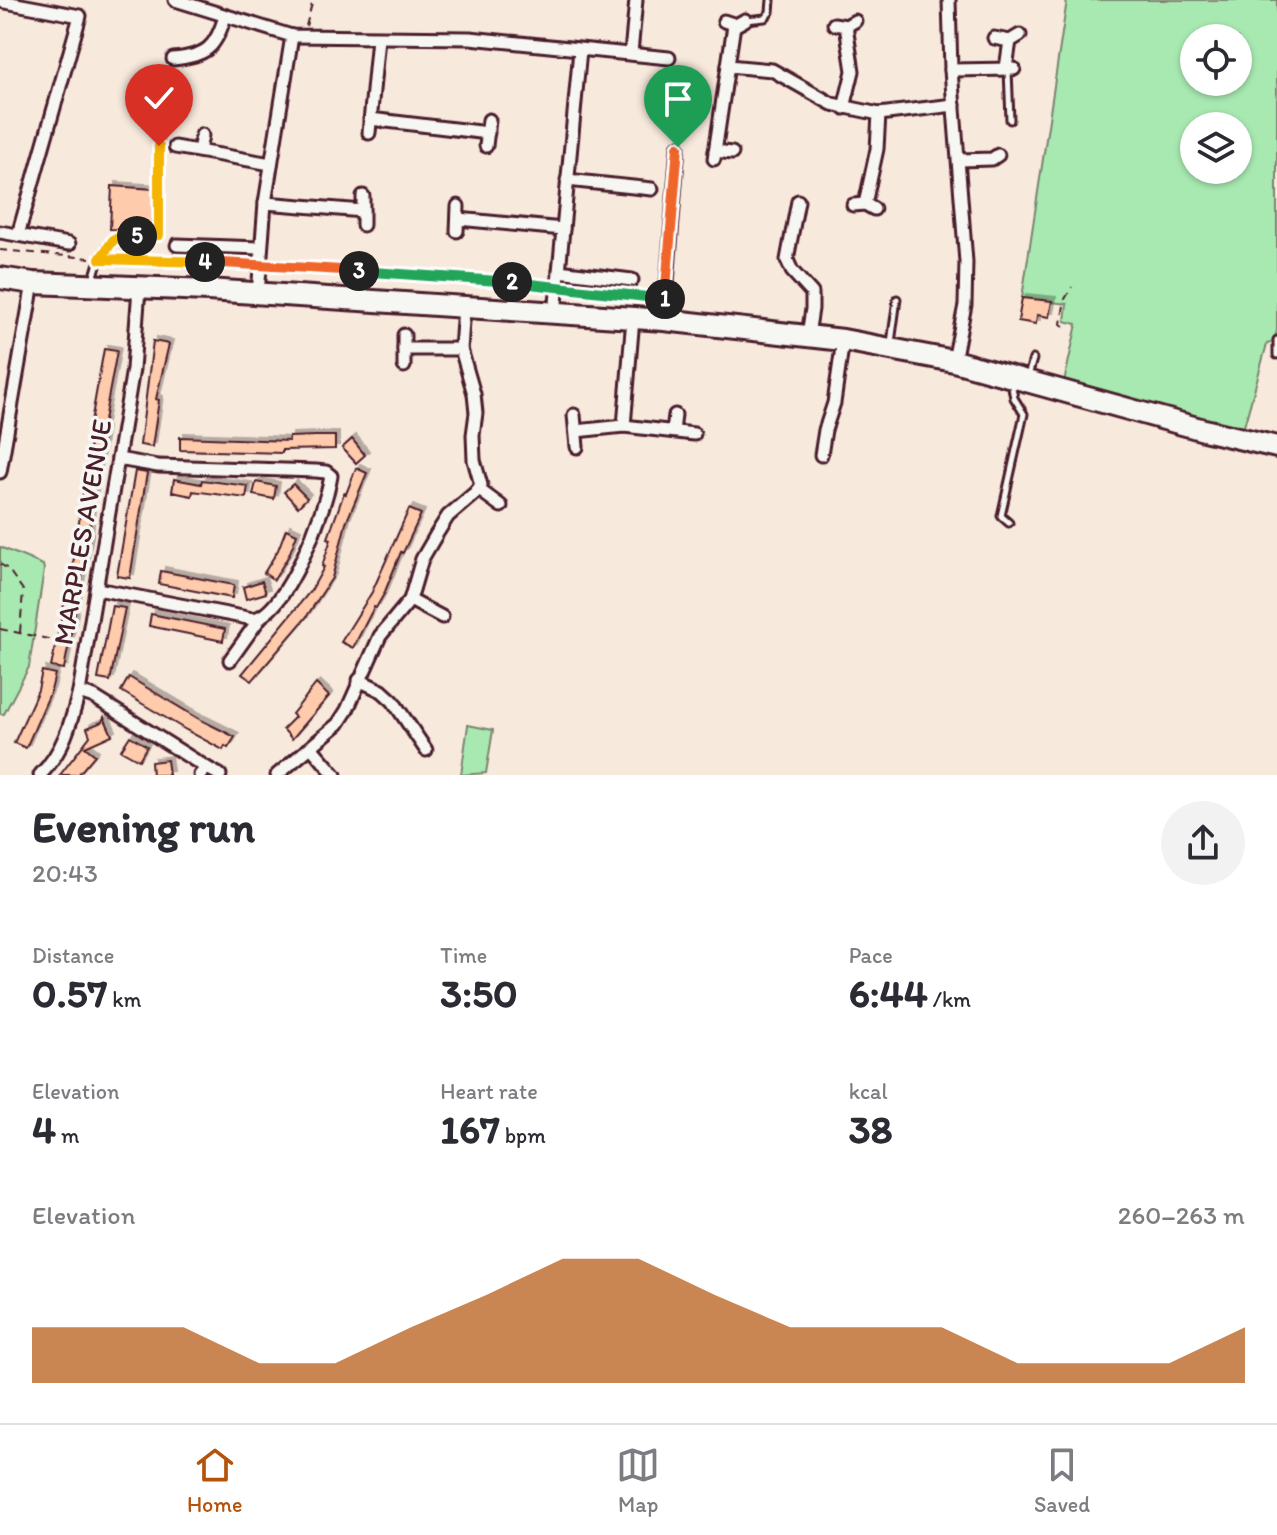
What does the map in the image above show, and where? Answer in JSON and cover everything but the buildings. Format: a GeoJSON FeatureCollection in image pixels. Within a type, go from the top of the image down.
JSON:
{"type":"FeatureCollection","features":[{"type":"Feature","properties":{"kind":"highway"},"geometry":{"type":"LineString","coordinates":[[0,278],[33,283],[633,318],[665,310],[954,361],[1277,447]]}},
{"type":"Feature","properties":{"kind":"street"},"geometry":{"type":"LineString","coordinates":[[175,0],[297,37],[470,38],[669,58]]}},
{"type":"Feature","properties":{"kind":"street"},"geometry":{"type":"LineString","coordinates":[[631,53],[636,0]]}},
{"type":"Feature","properties":{"kind":"street"},"geometry":{"type":"LineString","coordinates":[[949,0],[951,70],[967,283],[954,361]]}},
{"type":"Feature","properties":{"kind":"street"},"geometry":{"type":"LineString","coordinates":[[0,1],[80,16],[18,235]]}},
{"type":"Feature","properties":{"kind":"street"},"geometry":{"type":"LineString","coordinates":[[173,59],[204,52],[215,43],[225,16]]}},
{"type":"Feature","properties":{"kind":"street"},"geometry":{"type":"LineString","coordinates":[[732,153],[714,155],[734,22]]}},
{"type":"Feature","properties":{"kind":"street"},"geometry":{"type":"LineString","coordinates":[[844,108],[853,71],[845,24]]}},
{"type":"Feature","properties":{"kind":"street"},"geometry":{"type":"LineString","coordinates":[[258,294],[265,203],[297,37]]}},
{"type":"Feature","properties":{"kind":"street"},"geometry":{"type":"LineString","coordinates":[[369,133],[378,38]]}},
{"type":"Feature","properties":{"kind":"street"},"geometry":{"type":"LineString","coordinates":[[951,70],[1009,69],[1015,38],[994,38]]}},
{"type":"Feature","properties":{"kind":"street"},"geometry":{"type":"LineString","coordinates":[[555,314],[580,50]]}},
{"type":"Feature","properties":{"kind":"street"},"geometry":{"type":"LineString","coordinates":[[728,66],[772,70],[795,81],[817,97],[844,108],[879,114],[954,105]]}},
{"type":"Feature","properties":{"kind":"street"},"geometry":{"type":"LineString","coordinates":[[864,206],[877,149],[879,114]]}},
{"type":"Feature","properties":{"kind":"street"},"geometry":{"type":"LineString","coordinates":[[370,119],[489,126],[486,146]]}},
{"type":"Feature","properties":{"kind":"street"},"geometry":{"type":"LineString","coordinates":[[199,151],[202,135]]}},
{"type":"Feature","properties":{"kind":"street"},"geometry":{"type":"LineString","coordinates":[[175,147],[271,164]]}},
{"type":"Feature","properties":{"kind":"street"},"geometry":{"type":"LineString","coordinates":[[665,310],[678,147]]}},
{"type":"Feature","properties":{"kind":"street"},"geometry":{"type":"LineString","coordinates":[[960,160],[992,159],[998,155]]}},
{"type":"Feature","properties":{"kind":"street"},"geometry":{"type":"LineString","coordinates":[[638,188],[639,172]]}},
{"type":"Feature","properties":{"kind":"street"},"geometry":{"type":"LineString","coordinates":[[567,180],[652,189]]}},
{"type":"Feature","properties":{"kind":"street"},"geometry":{"type":"LineString","coordinates":[[363,196],[363,225]]}},
{"type":"Feature","properties":{"kind":"street"},"geometry":{"type":"LineString","coordinates":[[798,201],[789,213],[787,260],[792,271],[812,293],[808,335]]}},
{"type":"Feature","properties":{"kind":"street"},"geometry":{"type":"LineString","coordinates":[[265,203],[363,211]]}},
{"type":"Feature","properties":{"kind":"street"},"geometry":{"type":"LineString","coordinates":[[458,206],[457,225],[563,229]]}},
{"type":"Feature","properties":{"kind":"street"},"geometry":{"type":"LineString","coordinates":[[0,232],[69,244]]}},
{"type":"Feature","properties":{"kind":"street"},"geometry":{"type":"LineString","coordinates":[[190,246],[191,232]]}},
{"type":"Feature","properties":{"kind":"street"},"geometry":{"type":"LineString","coordinates":[[177,245],[260,248]]}},
{"type":"Feature","properties":{"kind":"street"},"geometry":{"type":"LineString","coordinates":[[559,271],[632,280]]}},
{"type":"Feature","properties":{"kind":"street"},"geometry":{"type":"LineString","coordinates":[[0,472],[33,283]]}},
{"type":"Feature","properties":{"kind":"street","name":"MARPLES AVENUE"},"geometry":{"type":"LineString","coordinates":[[40,775],[59,750],[79,692],[133,369],[139,288]]}},
{"type":"Feature","properties":{"kind":"street"},"geometry":{"type":"LineString","coordinates":[[277,775],[338,724],[380,636],[410,600],[422,559],[436,535],[448,516],[481,485],[473,447],[474,394],[461,349],[464,307]]}},
{"type":"Feature","properties":{"kind":"street"},"geometry":{"type":"LineString","coordinates":[[624,426],[633,318]]}},
{"type":"Feature","properties":{"kind":"street"},"geometry":{"type":"LineString","coordinates":[[404,335],[404,366]]}},
{"type":"Feature","properties":{"kind":"street"},"geometry":{"type":"LineString","coordinates":[[821,455],[834,403],[843,340]]}},
{"type":"Feature","properties":{"kind":"street"},"geometry":{"type":"LineString","coordinates":[[404,349],[461,349]]}},
{"type":"Feature","properties":{"kind":"street"},"geometry":{"type":"LineString","coordinates":[[574,415],[577,447]]}},
{"type":"Feature","properties":{"kind":"street"},"geometry":{"type":"LineString","coordinates":[[673,431],[675,415]]}},
{"type":"Feature","properties":{"kind":"street"},"geometry":{"type":"LineString","coordinates":[[576,431],[624,426],[694,434]]}},
{"type":"Feature","properties":{"kind":"street"},"geometry":{"type":"LineString","coordinates":[[118,459],[158,466],[316,471],[331,476],[300,566],[268,613],[260,618],[230,660]]}},
{"type":"Feature","properties":{"kind":"street"},"geometry":{"type":"LineString","coordinates":[[478,489],[501,506]]}},
{"type":"Feature","properties":{"kind":"street"},"geometry":{"type":"LineString","coordinates":[[97,589],[260,618]]}},
{"type":"Feature","properties":{"kind":"street"},"geometry":{"type":"LineString","coordinates":[[410,600],[442,617]]}},
{"type":"Feature","properties":{"kind":"street"},"geometry":{"type":"LineString","coordinates":[[359,680],[382,691],[393,701],[426,750]]}},
{"type":"Feature","properties":{"kind":"street"},"geometry":{"type":"LineString","coordinates":[[79,692],[94,697],[203,771],[220,775]]}},
{"type":"Feature","properties":{"kind":"street"},"geometry":{"type":"LineString","coordinates":[[311,747],[335,775]]}},
{"type":"Feature","properties":{"kind":"lane"},"geometry":{"type":"LineString","coordinates":[[734,22],[765,18],[770,12],[771,0]]}},
{"type":"Feature","properties":{"kind":"lane"},"geometry":{"type":"LineString","coordinates":[[1009,69],[1010,120]]}},
{"type":"Feature","properties":{"kind":"lane"},"geometry":{"type":"LineString","coordinates":[[91,286],[100,259],[114,239],[159,235],[159,110]]}},
{"type":"Feature","properties":{"kind":"lane"},"geometry":{"type":"LineString","coordinates":[[890,348],[897,299]]}},
{"type":"Feature","properties":{"kind":"lane"},"geometry":{"type":"LineString","coordinates":[[1277,340],[1277,355]]}},
{"type":"Feature","properties":{"kind":"lane"},"geometry":{"type":"LineString","coordinates":[[1009,523],[1001,516],[1024,414],[1014,398],[1019,379],[1033,359]]}},
{"type":"Feature","properties":{"kind":"path"},"geometry":{"type":"LineString","coordinates":[[297,37],[313,0]]}},
{"type":"Feature","properties":{"kind":"path"},"geometry":{"type":"LineString","coordinates":[[0,250],[100,259],[260,264],[558,285],[665,310]]}},
{"type":"Feature","properties":{"kind":"path"},"geometry":{"type":"LineString","coordinates":[[1064,326],[1061,324],[1065,299],[1072,287]]}},
{"type":"Feature","properties":{"kind":"path"},"geometry":{"type":"LineString","coordinates":[[0,564],[8,569],[23,590],[20,634]]}},
{"type":"Feature","properties":{"kind":"path"},"geometry":{"type":"LineString","coordinates":[[0,629],[87,647]]}},
{"type":"Feature","properties":{"kind":"green space"},"geometry":{"type":"Polygon","coordinates":[[[1067,0],[1277,0],[1277,331],[1273,342],[1267,344],[1243,430],[1064,382],[1077,324],[1065,321],[1067,304],[1022,298],[1067,0]]]}},
{"type":"Feature","properties":{"kind":"green space"},"geometry":{"type":"Polygon","coordinates":[[[0,547],[43,565],[44,570],[29,667],[4,714],[0,714],[0,547]]]}},
{"type":"Feature","properties":{"kind":"green space"},"geometry":{"type":"Polygon","coordinates":[[[468,725],[493,730],[486,773],[461,775],[468,725]]]}},
{"type":"Feature","properties":{"kind":"route"},"geometry":{"type":"LineString","coordinates":[[159,146],[159,235],[114,239],[100,259],[260,264],[558,285],[666,299],[678,147]]}}]}
